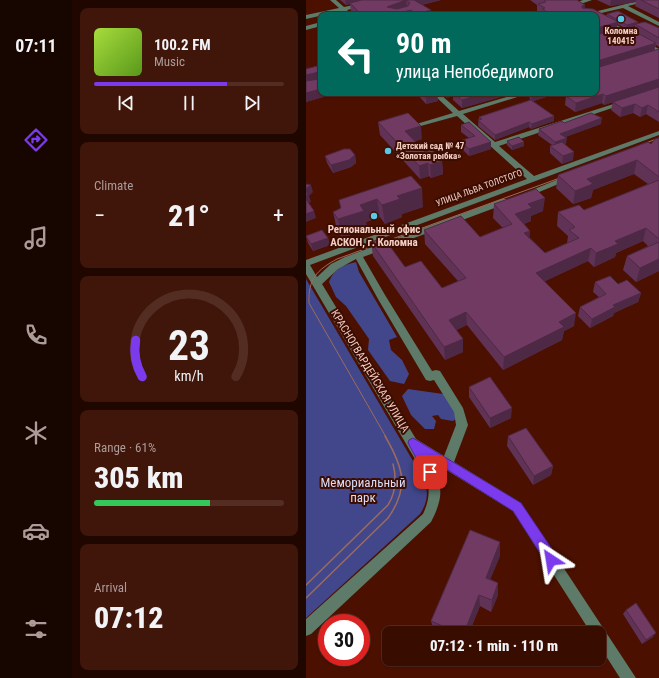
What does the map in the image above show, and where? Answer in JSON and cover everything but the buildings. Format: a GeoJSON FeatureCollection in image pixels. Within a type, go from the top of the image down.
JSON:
{"type":"FeatureCollection","features":[{"type":"Feature","properties":{"kind":"street"},"geometry":{"type":"LineString","coordinates":[[333,0],[346,12]]}},
{"type":"Feature","properties":{"kind":"street"},"geometry":{"type":"LineString","coordinates":[[330,12],[386,0]]}},
{"type":"Feature","properties":{"kind":"street"},"geometry":{"type":"LineString","coordinates":[[569,0],[581,7]]}},
{"type":"Feature","properties":{"kind":"street"},"geometry":{"type":"LineString","coordinates":[[575,4],[589,0]]}},
{"type":"Feature","properties":{"kind":"street"},"geometry":{"type":"LineString","coordinates":[[599,13],[648,0]]}},
{"type":"Feature","properties":{"kind":"street"},"geometry":{"type":"LineString","coordinates":[[624,6],[659,24]]}},
{"type":"Feature","properties":{"kind":"street"},"geometry":{"type":"LineString","coordinates":[[306,17],[318,14]]}},
{"type":"Feature","properties":{"kind":"street"},"geometry":{"type":"LineString","coordinates":[[599,16],[659,51]]}},
{"type":"Feature","properties":{"kind":"street"},"geometry":{"type":"LineString","coordinates":[[306,28],[318,25]]}},
{"type":"Feature","properties":{"kind":"street"},"geometry":{"type":"LineString","coordinates":[[616,34],[632,30]]}},
{"type":"Feature","properties":{"kind":"street"},"geometry":{"type":"LineString","coordinates":[[652,56],[659,54]]}},
{"type":"Feature","properties":{"kind":"street"},"geometry":{"type":"LineString","coordinates":[[438,96],[532,179]]}},
{"type":"Feature","properties":{"kind":"street"},"geometry":{"type":"LineString","coordinates":[[415,126],[518,96]]}},
{"type":"Feature","properties":{"kind":"street"},"geometry":{"type":"LineString","coordinates":[[493,145],[629,101]]}},
{"type":"Feature","properties":{"kind":"street","name":"УЛИЦА ЛЬВА ТОЛСТОГО"},"geometry":{"type":"LineString","coordinates":[[306,264],[659,133]]}},
{"type":"Feature","properties":{"kind":"street","name":"УЛИЦА ЛЬВА ТОЛСТОГО"},"geometry":{"type":"LineString","coordinates":[[317,284],[327,271],[334,266],[358,255],[576,175]]}},
{"type":"Feature","properties":{"kind":"street"},"geometry":{"type":"LineString","coordinates":[[358,255],[430,377],[436,374],[459,411],[462,425],[447,464]]}},
{"type":"Feature","properties":{"kind":"street","name":"КРАСНОГВАРДЕЙСКАЯ УЛИЦА"},"geometry":{"type":"LineString","coordinates":[[306,264],[413,443],[517,507],[629,678]]}},
{"type":"Feature","properties":{"kind":"street"},"geometry":{"type":"LineString","coordinates":[[306,629],[427,518],[436,496],[434,481],[413,443]]}},
{"type":"Feature","properties":{"kind":"green space"},"geometry":{"type":"Polygon","coordinates":[[[356,262],[359,272],[397,337],[389,340],[391,350],[402,360],[409,374],[404,384],[390,381],[368,350],[369,339],[346,306],[336,297],[329,282],[336,270],[347,264],[356,262]]]}},
{"type":"Feature","properties":{"kind":"green space","name":"Мемориальный парк"},"geometry":{"type":"Polygon","coordinates":[[[306,279],[423,478],[427,496],[425,505],[420,514],[306,618],[306,279]]]}},
{"type":"Feature","properties":{"kind":"green space"},"geometry":{"type":"Polygon","coordinates":[[[408,389],[443,394],[454,405],[457,418],[453,421],[441,419],[438,415],[432,416],[436,421],[434,429],[425,429],[411,415],[402,396],[408,389]]]}},
{"type":"Feature","properties":{"kind":"tram line"},"geometry":{"type":"LineString","coordinates":[[638,146],[659,138]]}},
{"type":"Feature","properties":{"kind":"tram line"},"geometry":{"type":"LineString","coordinates":[[386,437],[309,303],[310,288],[315,276],[324,267],[337,259],[568,175]]}},
{"type":"Feature","properties":{"kind":"tram line"},"geometry":{"type":"LineString","coordinates":[[306,598],[388,518],[395,507],[399,496],[402,477],[400,467],[385,436]]}},
{"type":"Feature","properties":{"kind":"tram line"},"geometry":{"type":"LineString","coordinates":[[306,585],[388,505],[393,495],[395,485],[393,464]]}},
{"type":"Feature","properties":{"kind":"place","name":"Коломна 140415"},"geometry":{"type":"Point","coordinates":[621,19]}},
{"type":"Feature","properties":{"kind":"place","name":"Детский сад № 47 «Золотая рыбка»"},"geometry":{"type":"Point","coordinates":[388,151]}},
{"type":"Feature","properties":{"kind":"place","name":"Региональный офис АСКОН, г. Коломна"},"geometry":{"type":"Point","coordinates":[374,216]}},
{"type":"Feature","properties":{"kind":"route"},"geometry":{"type":"LineString","coordinates":[[430,472],[413,443],[517,507],[551,560]]}}]}
